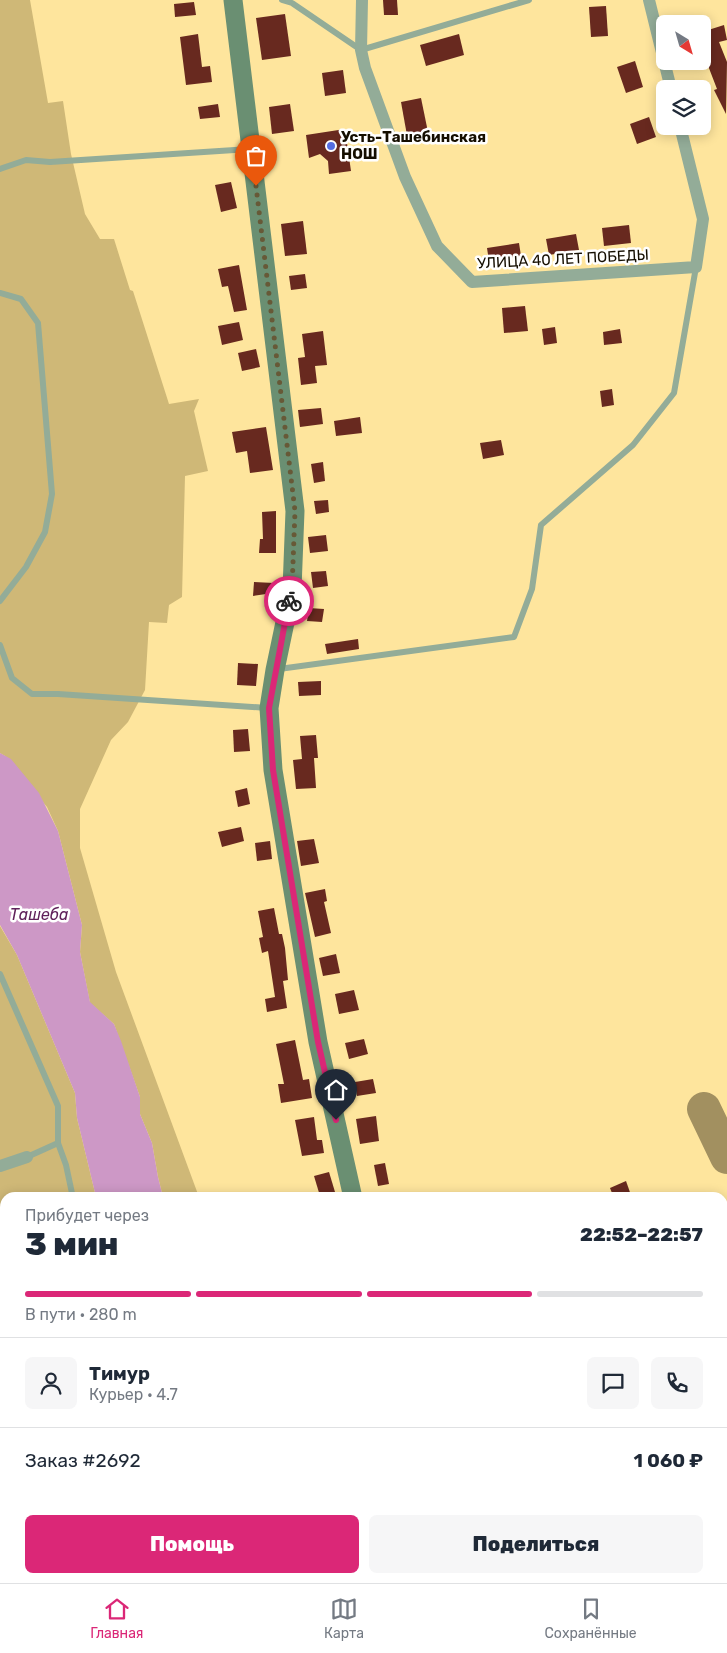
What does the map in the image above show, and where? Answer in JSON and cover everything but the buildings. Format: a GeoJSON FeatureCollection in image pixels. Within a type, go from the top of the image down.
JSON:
{"type":"FeatureCollection","features":[{"type":"Feature","properties":{"kind":"street"},"geometry":{"type":"LineString","coordinates":[[233,0],[295,511],[292,589],[269,708],[273,770],[318,1042],[352,1192]]}},
{"type":"Feature","properties":{"kind":"street","name":"УЛИЦА 40 ЛЕТ ПОБЕДЫ"},"geometry":{"type":"LineString","coordinates":[[362,0],[361,50],[365,68],[405,177],[437,246],[472,282],[696,267]]}},
{"type":"Feature","properties":{"kind":"street"},"geometry":{"type":"LineString","coordinates":[[649,0],[669,80]]}},
{"type":"Feature","properties":{"kind":"street"},"geometry":{"type":"LineString","coordinates":[[682,135],[702,219],[696,267]]}},
{"type":"Feature","properties":{"kind":"street"},"geometry":{"type":"LineString","coordinates":[[0,1166],[27,1157]]}},
{"type":"Feature","properties":{"kind":"lane"},"geometry":{"type":"LineString","coordinates":[[282,0],[292,2],[361,50],[529,0]]}},
{"type":"Feature","properties":{"kind":"lane"},"geometry":{"type":"LineString","coordinates":[[0,169],[26,160],[50,162],[251,149]]}},
{"type":"Feature","properties":{"kind":"lane"},"geometry":{"type":"LineString","coordinates":[[275,670],[514,637],[532,589],[540,524],[633,445],[674,394],[696,267]]}},
{"type":"Feature","properties":{"kind":"lane"},"geometry":{"type":"LineString","coordinates":[[0,293],[22,299],[38,323],[52,494],[45,532],[26,567],[0,601]]}},
{"type":"Feature","properties":{"kind":"lane"},"geometry":{"type":"LineString","coordinates":[[0,645],[12,678],[32,694],[58,694],[269,708]]}},
{"type":"Feature","properties":{"kind":"lane"},"geometry":{"type":"LineString","coordinates":[[0,974],[58,1106],[58,1143],[66,1165],[72,1192]]}},
{"type":"Feature","properties":{"kind":"lane"},"geometry":{"type":"LineString","coordinates":[[27,1157],[58,1143]]}},
{"type":"Feature","properties":{"kind":"shaded area"},"geometry":{"type":"Polygon","coordinates":[[[0,0],[30,0],[48,103],[63,101],[71,154],[85,214],[100,239],[114,239],[130,290],[133,291],[169,404],[199,399],[194,411],[208,471],[185,476],[182,597],[169,605],[167,623],[149,622],[145,690],[128,722],[111,740],[80,809],[80,848],[116,972],[197,1192],[162,1192],[152,1143],[140,1114],[140,1097],[114,1024],[90,1003],[80,952],[82,925],[58,831],[47,807],[5,756],[0,753],[0,0]]]}},
{"type":"Feature","properties":{"kind":"shaded area"},"geometry":{"type":"Polygon","coordinates":[[[0,926],[17,955],[75,1093],[77,1118],[95,1192],[0,1192],[0,926]]]}},
{"type":"Feature","properties":{"kind":"water","name":"Ташеба"},"geometry":{"type":"Polygon","coordinates":[[[0,753],[11,759],[39,793],[58,831],[82,925],[80,952],[90,1002],[114,1024],[121,1041],[140,1097],[140,1114],[152,1143],[162,1192],[95,1192],[77,1118],[75,1093],[17,955],[0,925],[0,753]]]}},
{"type":"Feature","properties":{"kind":"taxiway"},"geometry":{"type":"LineString","coordinates":[[704,1109],[727,1157]]}},
{"type":"Feature","properties":{"kind":"way so far"},"geometry":{"type":"LineString","coordinates":[[256,186],[295,511],[292,589],[289,601]]}},
{"type":"Feature","properties":{"kind":"place","name":"Усть-Ташебинская НОШ"},"geometry":{"type":"Point","coordinates":[331,146]}},
{"type":"Feature","properties":{"kind":"route"},"geometry":{"type":"LineString","coordinates":[[289,601],[269,708],[273,770],[318,1042],[336,1120]]}}]}
